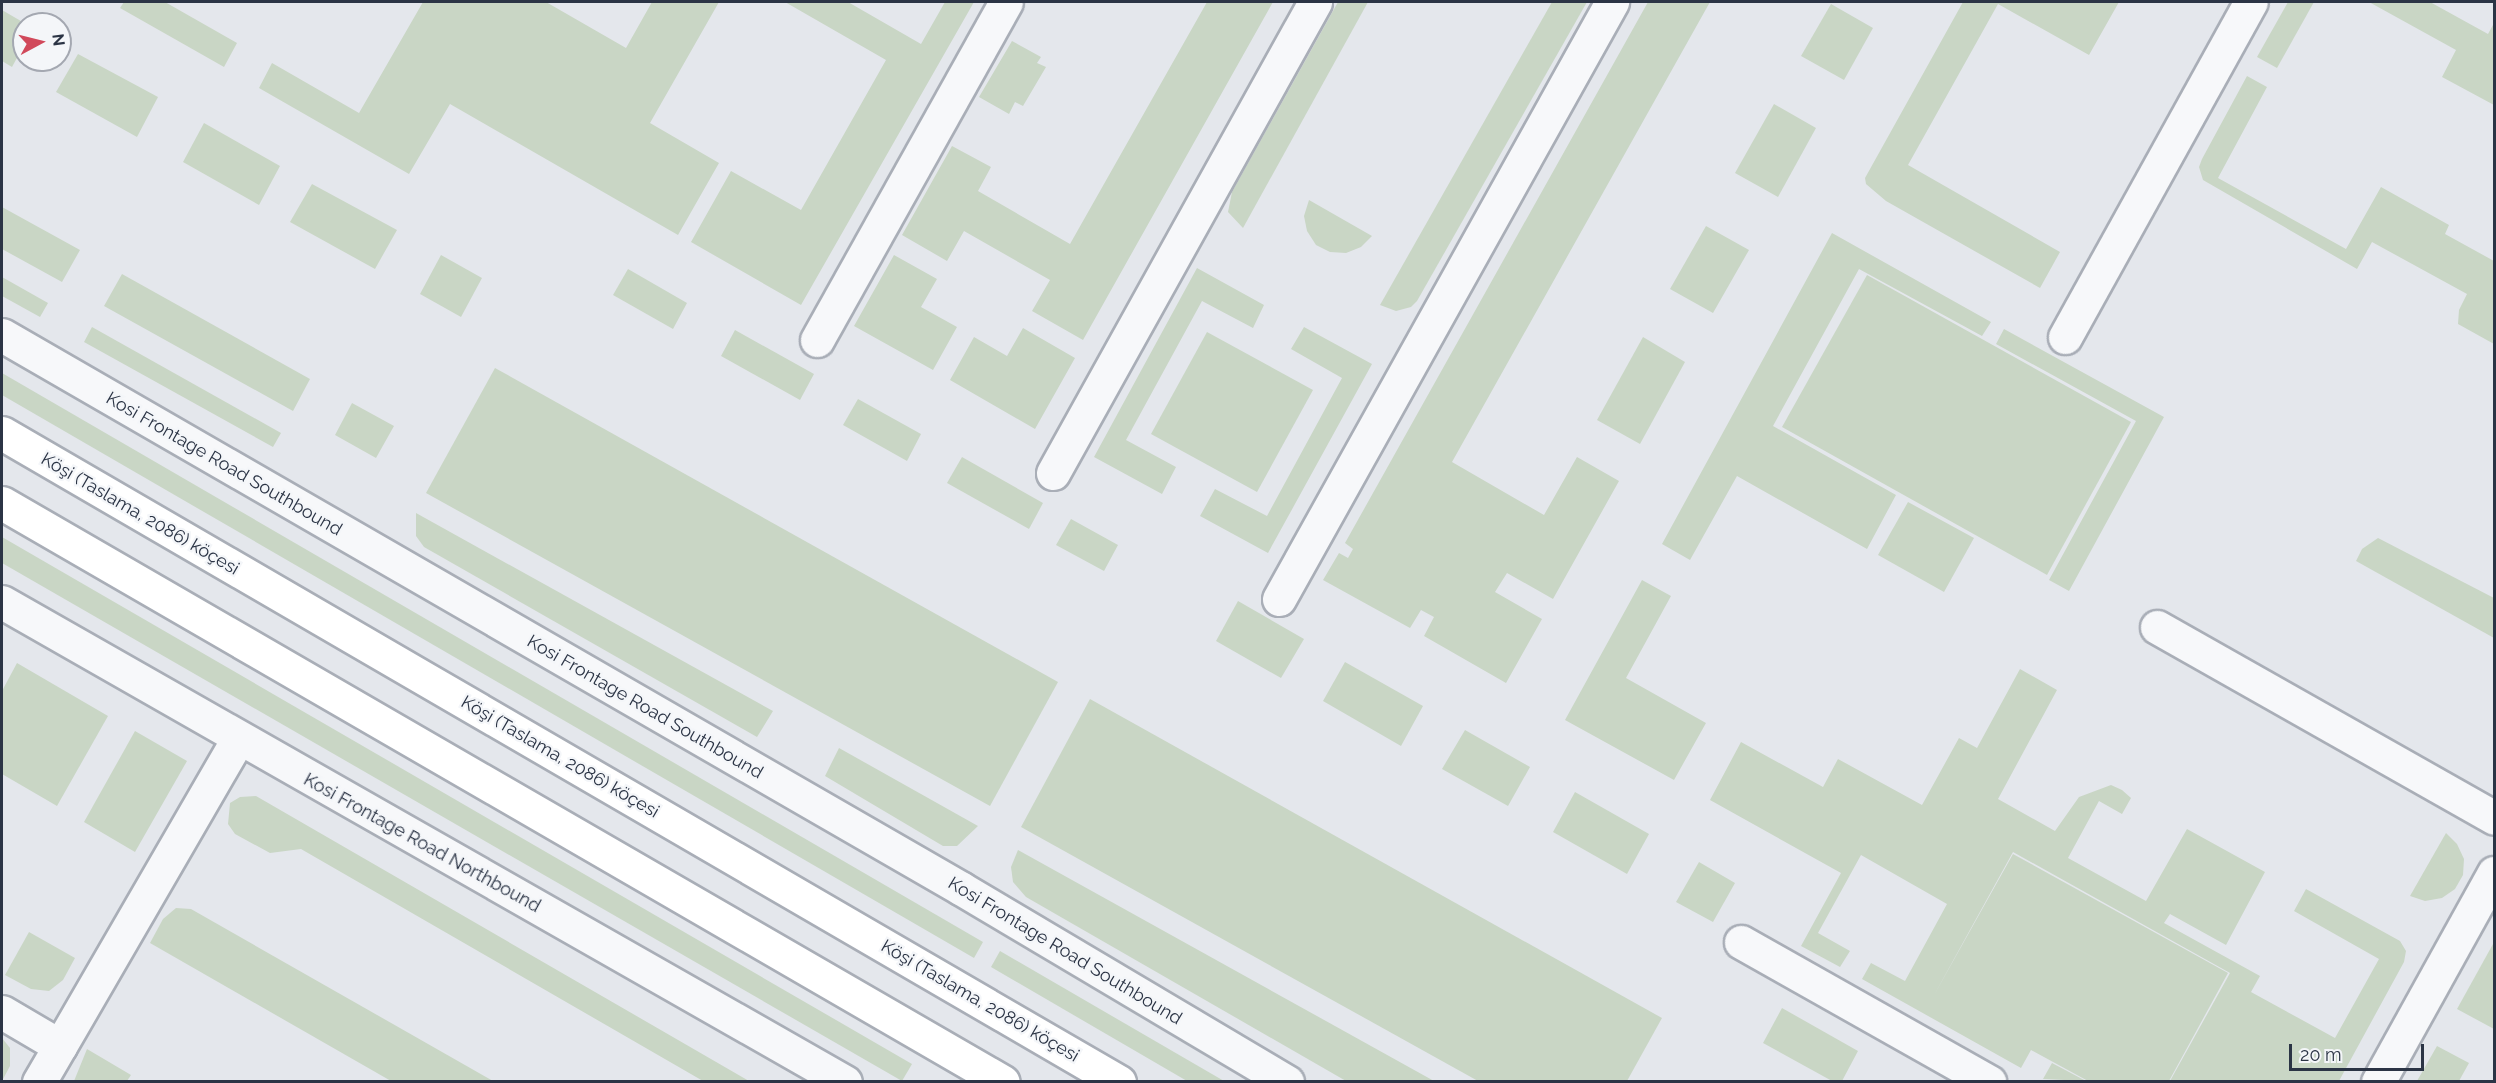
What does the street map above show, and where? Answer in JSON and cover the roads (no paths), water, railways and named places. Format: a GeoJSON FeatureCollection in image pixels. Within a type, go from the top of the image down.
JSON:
{"type":"FeatureCollection","features":[{"type":"Feature","properties":{"kind":"main road","name":"Köşi (Taslama, 2086) köçesi"},"geometry":{"type":"LineString","coordinates":[[2,433],[1119,1082]]}},
{"type":"Feature","properties":{"kind":"main road"},"geometry":{"type":"LineString","coordinates":[[2,503],[1003,1082]]}},
{"type":"Feature","properties":{"kind":"street"},"geometry":{"type":"LineString","coordinates":[[817,340],[1006,2]]}},
{"type":"Feature","properties":{"kind":"street"},"geometry":{"type":"LineString","coordinates":[[1053,472],[1315,2]]}},
{"type":"Feature","properties":{"kind":"street"},"geometry":{"type":"LineString","coordinates":[[1279,599],[1612,2]]}},
{"type":"Feature","properties":{"kind":"street"},"geometry":{"type":"LineString","coordinates":[[2065,337],[2251,2]]}},
{"type":"Feature","properties":{"kind":"street","name":"Kosi Frontage Road Southbound"},"geometry":{"type":"LineString","coordinates":[[2,335],[962,889],[1287,1082]]}},
{"type":"Feature","properties":{"kind":"street","name":"Kosi Frontage Road Northbound"},"geometry":{"type":"LineString","coordinates":[[2,602],[238,739],[840,1080]]}},
{"type":"Feature","properties":{"kind":"street"},"geometry":{"type":"LineString","coordinates":[[2157,627],[2494,818]]}},
{"type":"Feature","properties":{"kind":"street"},"geometry":{"type":"LineString","coordinates":[[39,1082],[238,739]]}},
{"type":"Feature","properties":{"kind":"street"},"geometry":{"type":"LineString","coordinates":[[2378,1082],[2494,873]]}},
{"type":"Feature","properties":{"kind":"street"},"geometry":{"type":"LineString","coordinates":[[1741,942],[1989,1082]]}},
{"type":"Feature","properties":{"kind":"street"},"geometry":{"type":"LineString","coordinates":[[2,1012],[60,1046]]}}]}
